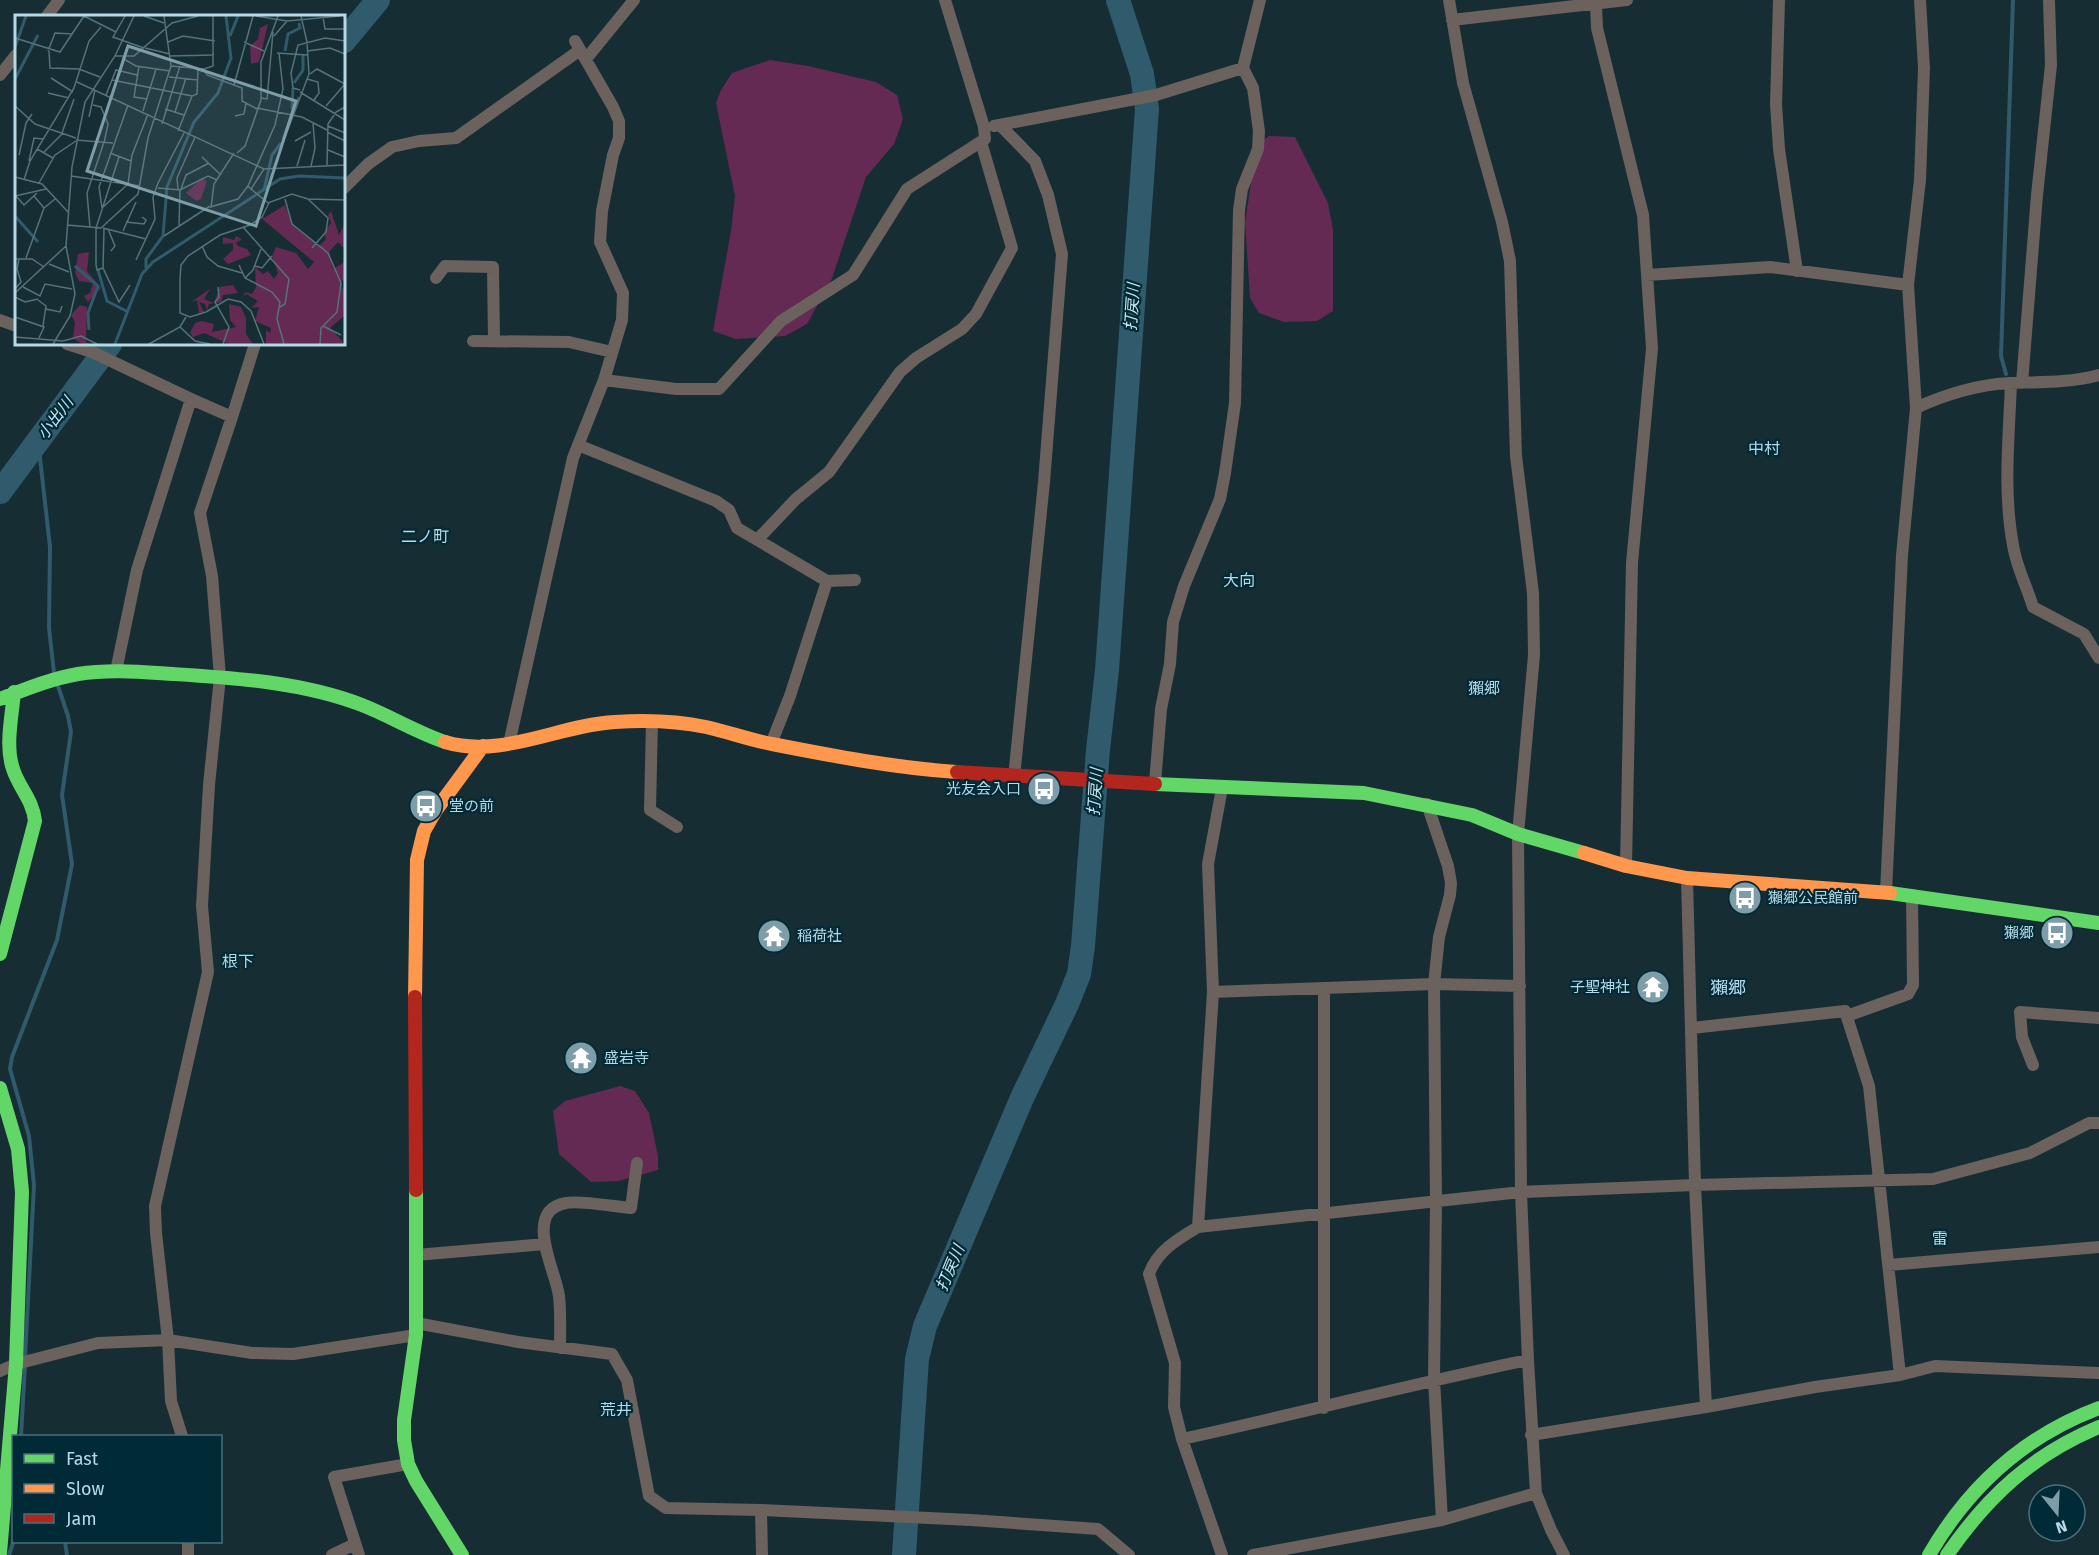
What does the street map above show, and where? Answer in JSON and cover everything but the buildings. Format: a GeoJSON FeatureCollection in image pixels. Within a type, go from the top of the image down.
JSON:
{"type":"FeatureCollection","features":[{"type":"Feature","properties":{"kind":"street"},"geometry":{"type":"LineString","coordinates":[[48,15],[59,0]]}},
{"type":"Feature","properties":{"kind":"street"},"geometry":{"type":"LineString","coordinates":[[345,187],[368,164],[392,147],[419,141],[456,138],[581,50],[634,0]]}},
{"type":"Feature","properties":{"kind":"street"},"geometry":{"type":"LineString","coordinates":[[604,380],[676,389],[719,388],[781,321],[854,275],[907,189],[985,139],[984,127],[945,0]]}},
{"type":"Feature","properties":{"kind":"street"},"geometry":{"type":"LineString","coordinates":[[1155,783],[1161,709],[1170,664],[1173,622],[1184,586],[1220,499],[1235,403],[1239,210],[1242,189],[1258,149],[1259,131],[1253,88],[1243,68],[1260,0]]}},
{"type":"Feature","properties":{"kind":"street"},"geometry":{"type":"LineString","coordinates":[[1449,0],[1463,83],[1502,222],[1510,261],[1516,456],[1533,593],[1534,655],[1518,834],[1521,1192],[1531,1435],[1536,1493],[1564,1555]]}},
{"type":"Feature","properties":{"kind":"street"},"geometry":{"type":"LineString","coordinates":[[1452,20],[1627,0]]}},
{"type":"Feature","properties":{"kind":"street"},"geometry":{"type":"LineString","coordinates":[[1779,0],[1776,104],[1779,149],[1797,271]]}},
{"type":"Feature","properties":{"kind":"street"},"geometry":{"type":"LineString","coordinates":[[1886,892],[1902,555],[1916,408],[1908,285],[1920,180],[1924,68],[1920,0]]}},
{"type":"Feature","properties":{"kind":"street"},"geometry":{"type":"LineString","coordinates":[[2049,0],[2051,65],[2008,458],[2008,503],[2013,547],[2033,607],[2084,634],[2099,658]]}},
{"type":"Feature","properties":{"kind":"street"},"geometry":{"type":"LineString","coordinates":[[1597,3],[1597,28],[1643,215],[1652,348],[1632,563],[1626,866]]}},
{"type":"Feature","properties":{"kind":"street"},"geometry":{"type":"LineString","coordinates":[[509,744],[573,458],[604,380],[622,320],[623,293],[600,242],[602,211],[613,155],[619,138],[619,121],[581,50]]}},
{"type":"Feature","properties":{"kind":"street"},"geometry":{"type":"LineString","coordinates":[[0,75],[15,56]]}},
{"type":"Feature","properties":{"kind":"street"},"geometry":{"type":"LineString","coordinates":[[984,127],[1156,95],[1243,68]]}},
{"type":"Feature","properties":{"kind":"street"},"geometry":{"type":"LineString","coordinates":[[1000,125],[1035,161],[1048,195],[1062,254],[1044,482],[1014,777]]}},
{"type":"Feature","properties":{"kind":"street"},"geometry":{"type":"LineString","coordinates":[[757,540],[796,499],[829,472],[900,372],[916,358],[962,329],[976,314],[1012,248],[981,142]]}},
{"type":"Feature","properties":{"kind":"street"},"geometry":{"type":"LineString","coordinates":[[436,278],[446,266],[493,267],[494,341]]}},
{"type":"Feature","properties":{"kind":"street"},"geometry":{"type":"LineString","coordinates":[[1647,275],[1770,267],[1908,285]]}},
{"type":"Feature","properties":{"kind":"street"},"geometry":{"type":"LineString","coordinates":[[0,320],[15,326]]}},
{"type":"Feature","properties":{"kind":"street"},"geometry":{"type":"LineString","coordinates":[[473,341],[569,342],[612,352]]}},
{"type":"Feature","properties":{"kind":"street"},"geometry":{"type":"LineString","coordinates":[[70,345],[92,352],[232,417]]}},
{"type":"Feature","properties":{"kind":"street"},"geometry":{"type":"LineString","coordinates":[[181,1435],[171,1401],[168,1340],[155,1206],[208,972],[202,906],[209,785],[220,677],[212,576],[200,513],[255,345]]}},
{"type":"Feature","properties":{"kind":"street"},"geometry":{"type":"LineString","coordinates":[[1916,408],[1939,397],[2016,383],[2046,384],[2099,375]]}},
{"type":"Feature","properties":{"kind":"street"},"geometry":{"type":"LineString","coordinates":[[116,671],[137,570],[191,399]]}},
{"type":"Feature","properties":{"kind":"street"},"geometry":{"type":"LineString","coordinates":[[578,445],[716,501],[729,510],[737,528],[827,581],[855,580]]}},
{"type":"Feature","properties":{"kind":"street"},"geometry":{"type":"LineString","coordinates":[[771,744],[790,696],[827,581]]}},
{"type":"Feature","properties":{"kind":"street"},"geometry":{"type":"LineString","coordinates":[[0,699],[14,692],[80,674],[116,671],[220,677],[294,686],[327,694],[362,705],[427,736],[449,743],[483,746],[509,744],[589,725],[652,722],[705,727],[771,744],[944,771],[1085,781],[1364,793],[1472,815],[1518,834],[1626,866],[1686,878],[1886,892],[2099,923]]}},
{"type":"Feature","properties":{"kind":"street"},"geometry":{"type":"LineString","coordinates":[[0,954],[35,821],[35,808],[30,795],[7,771],[11,756],[14,692]]}},
{"type":"Feature","properties":{"kind":"street"},"geometry":{"type":"LineString","coordinates":[[652,722],[650,810],[677,827]]}},
{"type":"Feature","properties":{"kind":"street"},"geometry":{"type":"LineString","coordinates":[[462,1555],[416,1480],[408,1464],[404,1440],[404,1420],[416,1329],[417,860],[424,831],[436,810],[483,746]]}},
{"type":"Feature","properties":{"kind":"street"},"geometry":{"type":"LineString","coordinates":[[1198,1227],[1213,992],[1208,864],[1222,788]]}},
{"type":"Feature","properties":{"kind":"street"},"geometry":{"type":"LineString","coordinates":[[1427,804],[1448,866],[1451,882],[1439,937],[1434,984],[1436,1202],[1434,1380],[1442,1520]]}},
{"type":"Feature","properties":{"kind":"street"},"geometry":{"type":"LineString","coordinates":[[1686,878],[1695,1185],[1706,1407]]}},
{"type":"Feature","properties":{"kind":"street"},"geometry":{"type":"LineString","coordinates":[[1847,1016],[1908,994],[1913,985],[1912,895]]}},
{"type":"Feature","properties":{"kind":"street"},"geometry":{"type":"LineString","coordinates":[[1213,992],[1434,984],[1520,986]]}},
{"type":"Feature","properties":{"kind":"street"},"geometry":{"type":"LineString","coordinates":[[1324,989],[1324,1408]]}},
{"type":"Feature","properties":{"kind":"street"},"geometry":{"type":"LineString","coordinates":[[1692,1028],[1845,1011],[1869,1086],[1900,1375]]}},
{"type":"Feature","properties":{"kind":"street"},"geometry":{"type":"LineString","coordinates":[[2034,1065],[2022,1036],[2020,1012],[2099,1018]]}},
{"type":"Feature","properties":{"kind":"street"},"geometry":{"type":"LineString","coordinates":[[0,1088],[18,1149],[22,1192],[16,1364],[0,1553]]}},
{"type":"Feature","properties":{"kind":"street"},"geometry":{"type":"LineString","coordinates":[[1222,1555],[1182,1439],[1174,1407],[1175,1363],[1149,1274],[1154,1261],[1177,1239],[1198,1227],[1521,1192],[1933,1179],[2030,1153],[2089,1123],[2099,1123]]}},
{"type":"Feature","properties":{"kind":"street"},"geometry":{"type":"LineString","coordinates":[[560,1348],[559,1296],[545,1244],[543,1225],[548,1215],[556,1207],[567,1203],[631,1208],[638,1162]]}},
{"type":"Feature","properties":{"kind":"street"},"geometry":{"type":"LineString","coordinates":[[416,1255],[545,1244]]}},
{"type":"Feature","properties":{"kind":"street"},"geometry":{"type":"LineString","coordinates":[[1889,1265],[2099,1247]]}},
{"type":"Feature","properties":{"kind":"street"},"geometry":{"type":"LineString","coordinates":[[0,1371],[16,1364],[98,1343],[168,1340],[252,1353],[293,1354],[416,1329],[612,1354],[627,1380],[648,1496],[666,1508],[761,1510],[1098,1529],[1129,1555]]}},
{"type":"Feature","properties":{"kind":"street"},"geometry":{"type":"LineString","coordinates":[[1182,1439],[1528,1360]]}},
{"type":"Feature","properties":{"kind":"street"},"geometry":{"type":"LineString","coordinates":[[1531,1435],[1900,1375],[1935,1366],[2099,1373]]}},
{"type":"Feature","properties":{"kind":"street"},"geometry":{"type":"LineString","coordinates":[[1929,1555],[1947,1524],[1993,1471],[2027,1445],[2057,1427],[2099,1408]]}},
{"type":"Feature","properties":{"kind":"street"},"geometry":{"type":"LineString","coordinates":[[1947,1555],[1964,1528],[1987,1502],[2025,1468],[2079,1434],[2099,1427]]}},
{"type":"Feature","properties":{"kind":"street"},"geometry":{"type":"LineString","coordinates":[[332,1555],[357,1550],[334,1477],[408,1464]]}},
{"type":"Feature","properties":{"kind":"street"},"geometry":{"type":"LineString","coordinates":[[1253,1555],[1442,1520],[1536,1493]]}},
{"type":"Feature","properties":{"kind":"street"},"geometry":{"type":"LineString","coordinates":[[761,1510],[762,1555]]}},
{"type":"Feature","properties":{"kind":"shaded area"},"geometry":{"type":"Polygon","coordinates":[[[770,60],[808,66],[876,82],[897,95],[903,119],[894,144],[866,177],[831,281],[807,324],[785,336],[736,339],[713,331],[735,196],[716,103],[732,73],[770,60]]]}},
{"type":"Feature","properties":{"kind":"shaded area"},"geometry":{"type":"Polygon","coordinates":[[[1269,136],[1295,137],[1328,203],[1333,230],[1333,311],[1317,321],[1284,322],[1259,313],[1250,298],[1245,222],[1257,145],[1269,136]]]}},
{"type":"Feature","properties":{"kind":"shaded area"},"geometry":{"type":"Polygon","coordinates":[[[620,1086],[635,1091],[649,1113],[658,1156],[658,1170],[618,1181],[591,1182],[559,1154],[553,1111],[565,1101],[620,1086]]]}},
{"type":"Feature","properties":{"kind":"waterway","name":"小出川"},"geometry":{"type":"LineString","coordinates":[[345,40],[378,0]]}},
{"type":"Feature","properties":{"kind":"waterway","name":"打戻川"},"geometry":{"type":"LineString","coordinates":[[904,1555],[917,1359],[925,1326],[1022,1098],[1067,1004],[1079,974],[1083,946],[1098,750],[1107,670],[1147,109],[1142,74],[1118,0]]}},
{"type":"Feature","properties":{"kind":"waterway"},"geometry":{"type":"LineString","coordinates":[[2006,374],[2001,356],[2013,0]]}},
{"type":"Feature","properties":{"kind":"waterway","name":"小出川"},"geometry":{"type":"LineString","coordinates":[[0,492],[109,345]]}},
{"type":"Feature","properties":{"kind":"waterway"},"geometry":{"type":"LineString","coordinates":[[38,440],[50,547],[49,628],[54,673]]}},
{"type":"Feature","properties":{"kind":"waterway"},"geometry":{"type":"LineString","coordinates":[[25,1358],[34,1185],[29,1136],[10,1069],[12,1057],[57,940],[72,864],[62,795],[71,732],[57,683]]}},
{"type":"Feature","properties":{"kind":"waterway"},"geometry":{"type":"LineString","coordinates":[[21,1435],[25,1365]]}},
{"type":"Feature","properties":{"kind":"waterway"},"geometry":{"type":"LineString","coordinates":[[9,1555],[13,1543]]}},
{"type":"Feature","properties":{"kind":"waterway"},"geometry":{"type":"LineString","coordinates":[[65,1543],[67,1555]]}},
{"type":"Feature","properties":{"kind":"traffic: fast"},"geometry":{"type":"LineString","coordinates":[[0,699],[48,681],[90,672],[137,672],[269,682],[339,697],[372,709],[445,742]]}},
{"type":"Feature","properties":{"kind":"traffic: fast"},"geometry":{"type":"LineString","coordinates":[[0,954],[35,821],[32,807],[16,776],[11,760],[10,731],[14,692]]}},
{"type":"Feature","properties":{"kind":"traffic: fast"},"geometry":{"type":"LineString","coordinates":[[1155,784],[1364,793],[1472,815],[1518,834],[1584,853]]}},
{"type":"Feature","properties":{"kind":"traffic: fast"},"geometry":{"type":"LineString","coordinates":[[1890,893],[2099,923]]}},
{"type":"Feature","properties":{"kind":"traffic: fast"},"geometry":{"type":"LineString","coordinates":[[0,1088],[18,1149],[22,1192],[16,1364],[0,1553]]}},
{"type":"Feature","properties":{"kind":"traffic: fast"},"geometry":{"type":"LineString","coordinates":[[416,1190],[416,1335],[404,1420],[404,1440],[408,1464],[416,1481],[462,1555]]}},
{"type":"Feature","properties":{"kind":"traffic: fast"},"geometry":{"type":"LineString","coordinates":[[1929,1555],[1962,1507],[2001,1466],[2046,1433],[2099,1408]]}},
{"type":"Feature","properties":{"kind":"traffic: fast"},"geometry":{"type":"LineString","coordinates":[[1947,1555],[1979,1514],[2013,1479],[2053,1451],[2099,1427]]}},
{"type":"Feature","properties":{"kind":"traffic: slow"},"geometry":{"type":"LineString","coordinates":[[445,742],[466,746],[509,744],[594,724],[661,721],[706,727],[764,742],[841,757],[911,768],[957,772]]}},
{"type":"Feature","properties":{"kind":"traffic: slow"},"geometry":{"type":"LineString","coordinates":[[415,997],[417,860],[424,831],[436,810],[483,746]]}},
{"type":"Feature","properties":{"kind":"traffic: slow"},"geometry":{"type":"LineString","coordinates":[[1584,853],[1626,866],[1687,878],[1890,893]]}},
{"type":"Feature","properties":{"kind":"traffic: jam"},"geometry":{"type":"LineString","coordinates":[[957,772],[1155,784]]}},
{"type":"Feature","properties":{"kind":"traffic: jam"},"geometry":{"type":"LineString","coordinates":[[415,997],[416,1190]]}},
{"type":"Feature","properties":{"kind":"place","name":"光友会入口"},"geometry":{"type":"Point","coordinates":[1044,789]}},
{"type":"Feature","properties":{"kind":"place","name":"堂の前"},"geometry":{"type":"Point","coordinates":[426,806]}},
{"type":"Feature","properties":{"kind":"place","name":"獺郷公民館前"},"geometry":{"type":"Point","coordinates":[1745,898]}},
{"type":"Feature","properties":{"kind":"place","name":"獺郷"},"geometry":{"type":"Point","coordinates":[2057,933]}},
{"type":"Feature","properties":{"kind":"place","name":"稲荷社"},"geometry":{"type":"Point","coordinates":[774,936]}},
{"type":"Feature","properties":{"kind":"place","name":"子聖神社"},"geometry":{"type":"Point","coordinates":[1653,987]}},
{"type":"Feature","properties":{"kind":"place","name":"盛岩寺"},"geometry":{"type":"Point","coordinates":[581,1058]}},
{"type":"Feature","properties":{"kind":"district","name":"中村"},"geometry":{"type":"Point","coordinates":[1764,448]}},
{"type":"Feature","properties":{"kind":"district","name":"二ノ町"},"geometry":{"type":"Point","coordinates":[425,536]}},
{"type":"Feature","properties":{"kind":"district","name":"大向"},"geometry":{"type":"Point","coordinates":[1239,580]}},
{"type":"Feature","properties":{"kind":"district","name":"獺郷"},"geometry":{"type":"Point","coordinates":[1484,688]}},
{"type":"Feature","properties":{"kind":"district","name":"根下"},"geometry":{"type":"Point","coordinates":[238,961]}},
{"type":"Feature","properties":{"kind":"district","name":"獺郷"},"geometry":{"type":"Point","coordinates":[1728,988]}},
{"type":"Feature","properties":{"kind":"district","name":"雷"},"geometry":{"type":"Point","coordinates":[1940,1238]}},
{"type":"Feature","properties":{"kind":"district","name":"荒井"},"geometry":{"type":"Point","coordinates":[616,1409]}}]}
